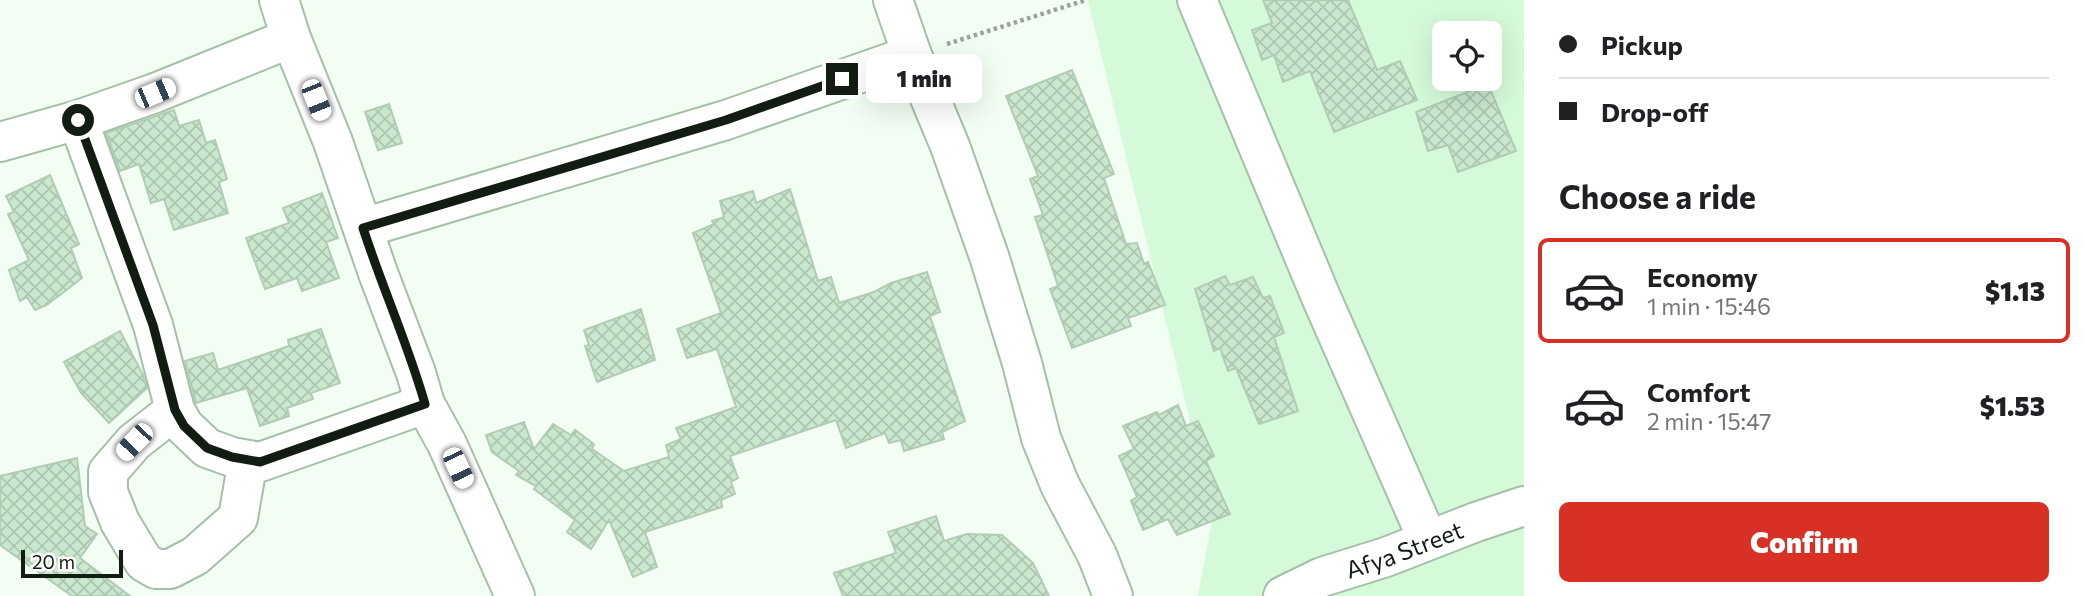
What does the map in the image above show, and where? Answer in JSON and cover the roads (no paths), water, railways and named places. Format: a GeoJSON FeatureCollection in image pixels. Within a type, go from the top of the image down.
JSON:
{"type":"FeatureCollection","features":[{"type":"Feature","properties":{"kind":"street"},"geometry":{"type":"LineString","coordinates":[[279,0],[333,142],[425,404],[447,444],[515,596]]}},
{"type":"Feature","properties":{"kind":"street"},"geometry":{"type":"LineString","coordinates":[[893,0],[912,55],[950,146],[989,256],[1022,363],[1041,438],[1060,485],[1097,555],[1113,596]]}},
{"type":"Feature","properties":{"kind":"street"},"geometry":{"type":"LineString","coordinates":[[1197,0],[1321,297],[1428,540]]}},
{"type":"Feature","properties":{"kind":"street"},"geometry":{"type":"LineString","coordinates":[[0,142],[78,120],[155,93],[291,37]]}},
{"type":"Feature","properties":{"kind":"street"},"geometry":{"type":"LineString","coordinates":[[363,228],[726,120],[912,55]]}},
{"type":"Feature","properties":{"kind":"street"},"geometry":{"type":"LineString","coordinates":[[78,120],[153,325],[175,410],[184,426],[207,448],[232,457],[260,462],[425,404]]}},
{"type":"Feature","properties":{"kind":"street"},"geometry":{"type":"LineString","coordinates":[[175,410],[134,442],[108,472],[108,492],[120,522],[144,562],[156,569],[170,569],[195,556],[238,518],[248,460]]}},
{"type":"Feature","properties":{"kind":"street","name":"Afya Street"},"geometry":{"type":"LineString","coordinates":[[1283,596],[1322,577],[1386,557],[1524,506]]}}]}
